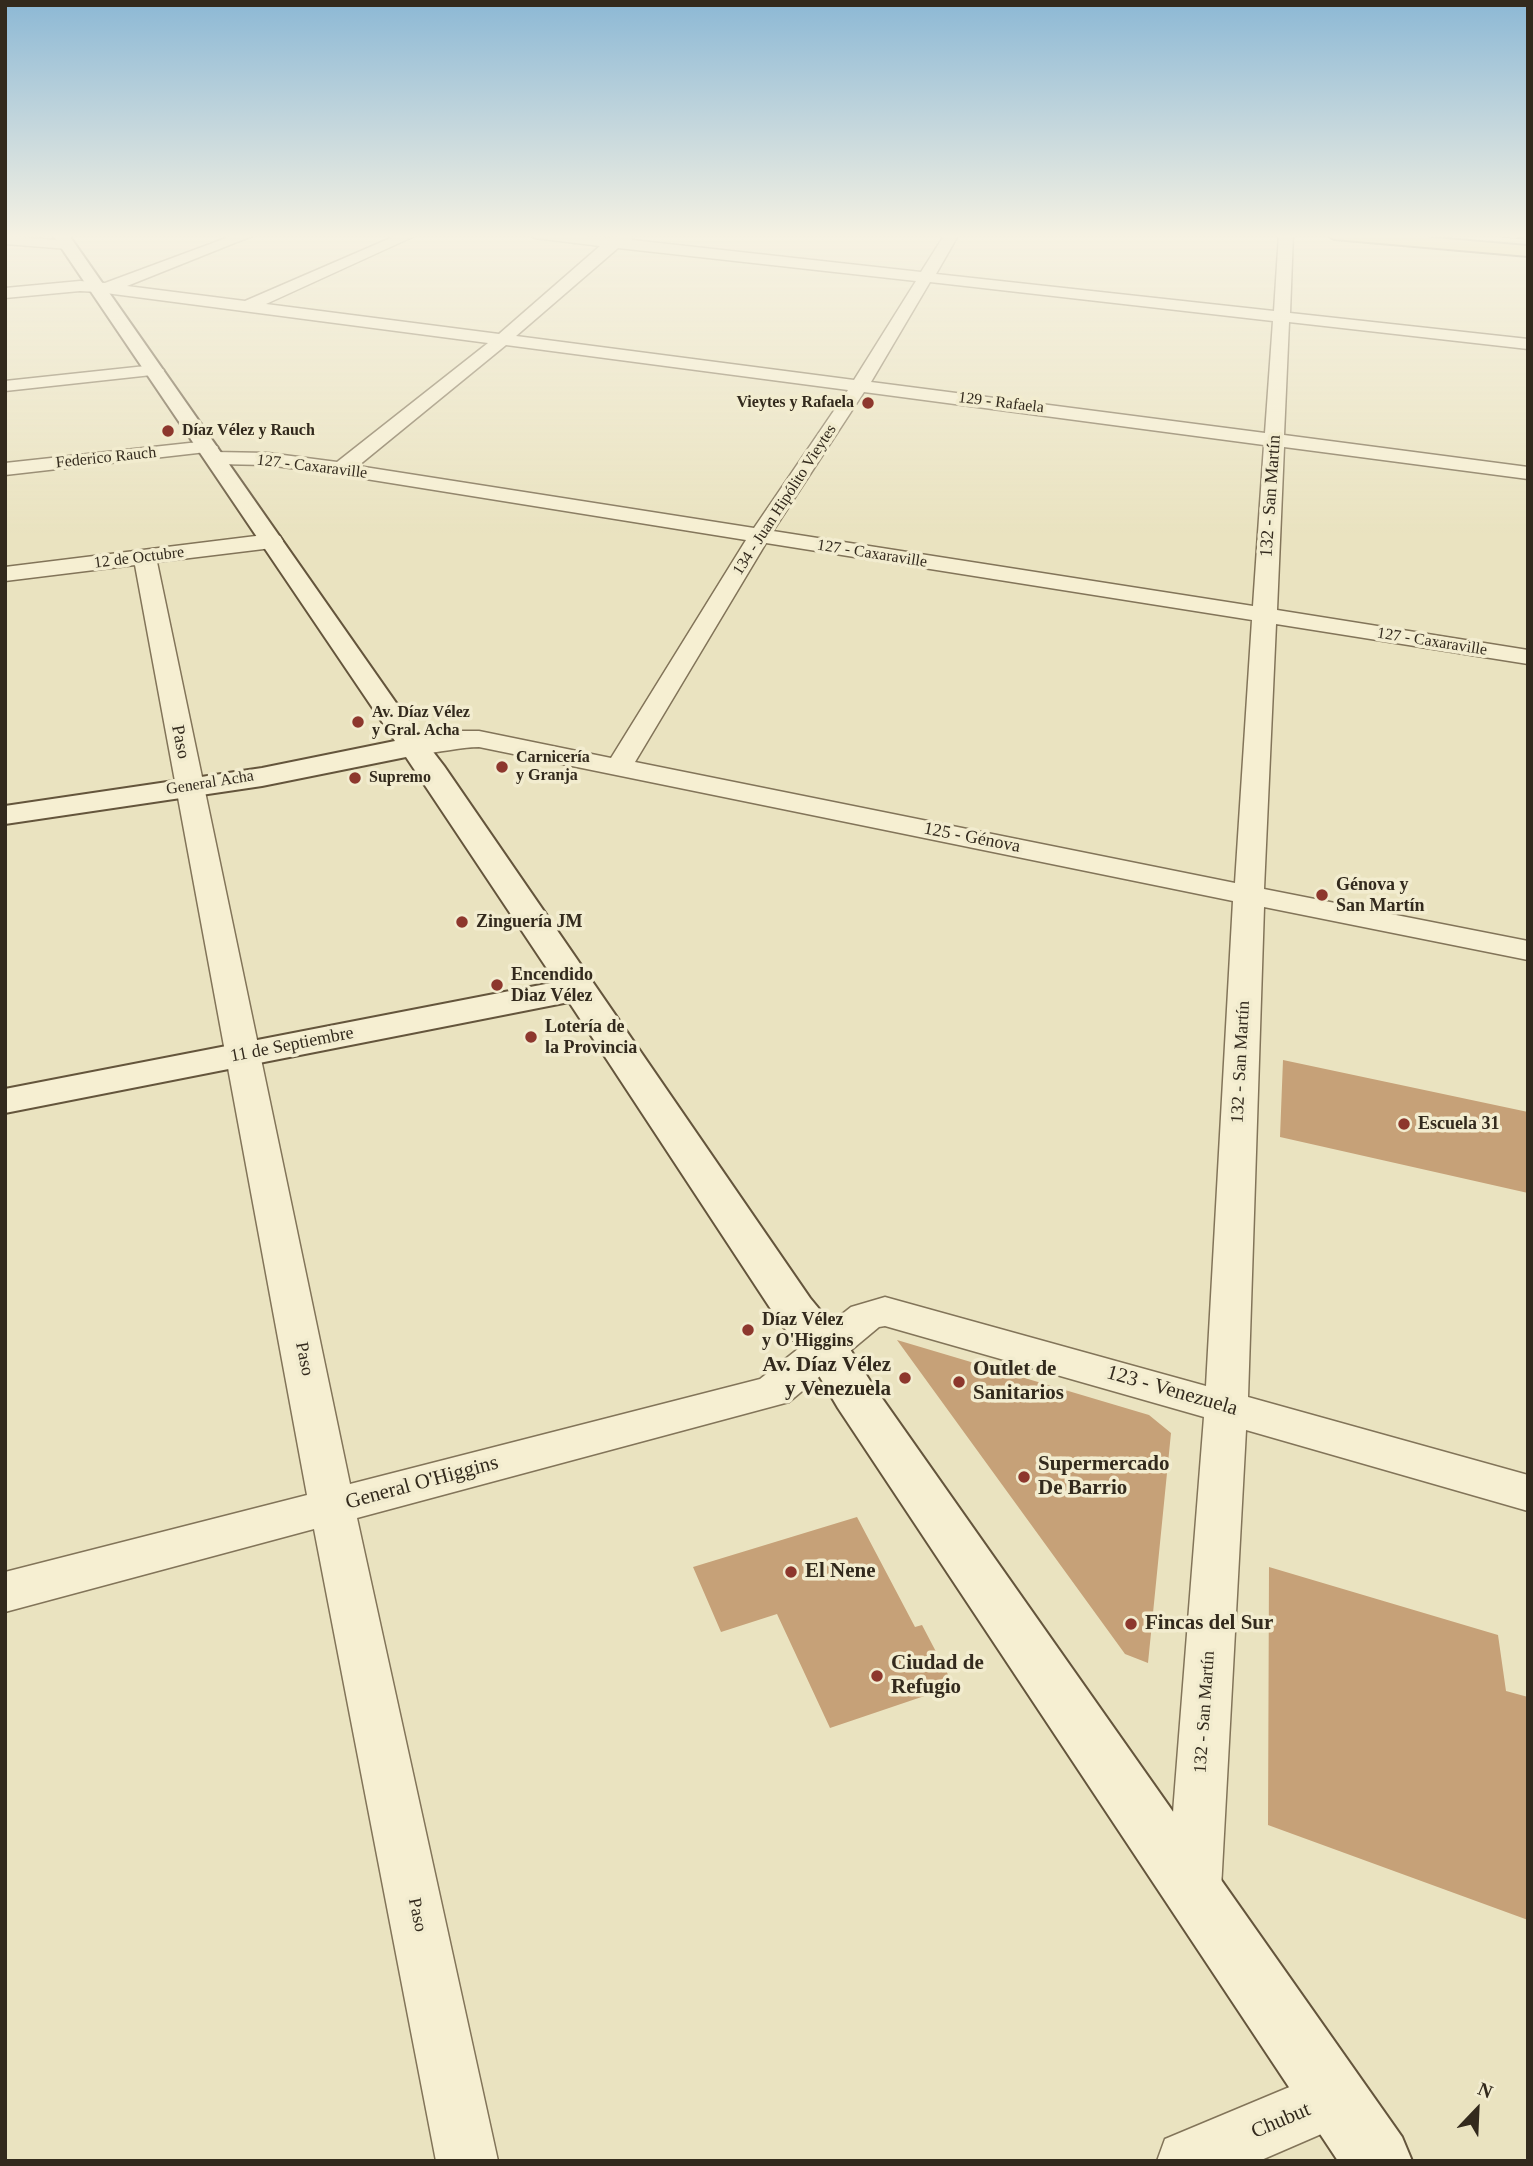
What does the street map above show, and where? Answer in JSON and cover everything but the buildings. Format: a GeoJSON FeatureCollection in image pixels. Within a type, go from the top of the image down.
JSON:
{"type":"FeatureCollection","features":[{"type":"Feature","properties":{"kind":"main road"},"geometry":{"type":"LineString","coordinates":[[131,335],[414,746],[794,1309],[827,1350],[1378,2161]]}},
{"type":"Feature","properties":{"kind":"main road","name":"General Acha"},"geometry":{"type":"LineString","coordinates":[[5,815],[376,756],[414,746]]}},
{"type":"Feature","properties":{"kind":"main road","name":"11 de Septiembre"},"geometry":{"type":"LineString","coordinates":[[5,1101],[578,989]]}},
{"type":"Feature","properties":{"kind":"street","name":"129 - Rafaela"},"geometry":{"type":"LineString","coordinates":[[465,335],[1528,473]]}},
{"type":"Feature","properties":{"kind":"street"},"geometry":{"type":"LineString","coordinates":[[341,470],[509,335]]}},
{"type":"Feature","properties":{"kind":"street","name":"134 - Juan Hipólito Vieytes"},"geometry":{"type":"LineString","coordinates":[[619,767],[759,536],[891,335]]}},
{"type":"Feature","properties":{"kind":"street","name":"132 - San Martín"},"geometry":{"type":"LineString","coordinates":[[1194,1889],[1226,1406],[1249,894],[1279,335]]}},
{"type":"Feature","properties":{"kind":"street"},"geometry":{"type":"LineString","coordinates":[[1446,335],[1528,344]]}},
{"type":"Feature","properties":{"kind":"street"},"geometry":{"type":"LineString","coordinates":[[5,386],[155,370]]}},
{"type":"Feature","properties":{"kind":"street","name":"127 - Caxaraville"},"geometry":{"type":"LineString","coordinates":[[211,453],[341,470],[1528,657]]}},
{"type":"Feature","properties":{"kind":"street","name":"Federico Rauch"},"geometry":{"type":"LineString","coordinates":[[5,469],[211,453]]}},
{"type":"Feature","properties":{"kind":"street","name":"12 de Octubre"},"geometry":{"type":"LineString","coordinates":[[5,574],[272,541]]}},
{"type":"Feature","properties":{"kind":"street","name":"Paso"},"geometry":{"type":"LineString","coordinates":[[145,557],[332,1506],[467,2161]]}},
{"type":"Feature","properties":{"kind":"street","name":"125 - Génova"},"geometry":{"type":"LineString","coordinates":[[414,746],[459,739],[479,739],[1528,951]]}},
{"type":"Feature","properties":{"kind":"street","name":"123 - Venezuela"},"geometry":{"type":"LineString","coordinates":[[827,1350],[865,1317],[885,1311],[1528,1493]]}},
{"type":"Feature","properties":{"kind":"street","name":"General O'Higgins"},"geometry":{"type":"LineString","coordinates":[[5,1592],[774,1391],[827,1350]]}},
{"type":"Feature","properties":{"kind":"street","name":"Chubut"},"geometry":{"type":"LineString","coordinates":[[1188,2161],[1335,2098]]}},
{"type":"Feature","properties":{"kind":"place","name":"Vieytes y Rafaela"},"geometry":{"type":"Point","coordinates":[868,403]}},
{"type":"Feature","properties":{"kind":"place","name":"Díaz Vélez y Rauch"},"geometry":{"type":"Point","coordinates":[168,431]}},
{"type":"Feature","properties":{"kind":"place","name":"Av. Díaz Vélez y Gral. Acha"},"geometry":{"type":"Point","coordinates":[358,722]}},
{"type":"Feature","properties":{"kind":"place","name":"Carnicería y Granja"},"geometry":{"type":"Point","coordinates":[502,767]}},
{"type":"Feature","properties":{"kind":"place","name":"Supremo"},"geometry":{"type":"Point","coordinates":[355,778]}},
{"type":"Feature","properties":{"kind":"place","name":"Génova y San Martín"},"geometry":{"type":"Point","coordinates":[1322,895]}},
{"type":"Feature","properties":{"kind":"place","name":"Zinguería JM"},"geometry":{"type":"Point","coordinates":[462,922]}},
{"type":"Feature","properties":{"kind":"place","name":"Encendido Diaz Vélez"},"geometry":{"type":"Point","coordinates":[497,985]}},
{"type":"Feature","properties":{"kind":"place","name":"Lotería de la Provincia"},"geometry":{"type":"Point","coordinates":[531,1037]}},
{"type":"Feature","properties":{"kind":"place","name":"Escuela 31"},"geometry":{"type":"Point","coordinates":[1404,1124]}},
{"type":"Feature","properties":{"kind":"place","name":"Díaz Vélez y O'Higgins"},"geometry":{"type":"Point","coordinates":[748,1330]}},
{"type":"Feature","properties":{"kind":"place","name":"Av. Díaz Vélez y Venezuela"},"geometry":{"type":"Point","coordinates":[905,1378]}},
{"type":"Feature","properties":{"kind":"place","name":"Outlet de Sanitarios"},"geometry":{"type":"Point","coordinates":[959,1382]}},
{"type":"Feature","properties":{"kind":"place","name":"Supermercado De Barrio"},"geometry":{"type":"Point","coordinates":[1024,1477]}},
{"type":"Feature","properties":{"kind":"place","name":"El Nene"},"geometry":{"type":"Point","coordinates":[791,1572]}},
{"type":"Feature","properties":{"kind":"place","name":"Fincas del Sur"},"geometry":{"type":"Point","coordinates":[1131,1624]}},
{"type":"Feature","properties":{"kind":"place","name":"Ciudad de Refugio"},"geometry":{"type":"Point","coordinates":[877,1676]}}]}
